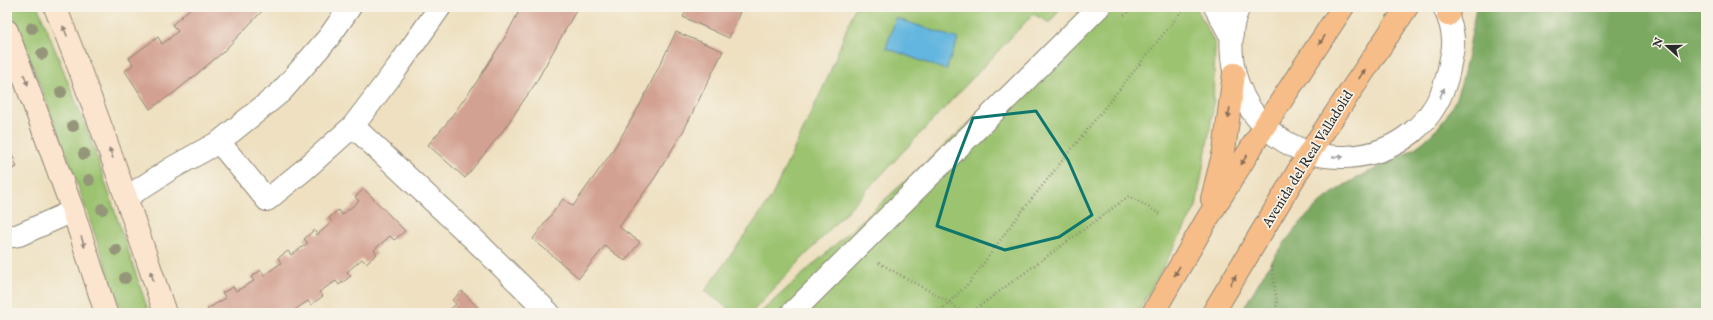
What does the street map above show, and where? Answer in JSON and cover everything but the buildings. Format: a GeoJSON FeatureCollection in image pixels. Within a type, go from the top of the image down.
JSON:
{"type":"FeatureCollection","features":[{"type":"Feature","properties":{"kind":"highway"},"geometry":{"type":"LineString","coordinates":[[1153,313],[1206,221],[1264,126],[1343,7]]}},
{"type":"Feature","properties":{"kind":"highway","name":"Avenida del Real Valladolid"},"geometry":{"type":"LineString","coordinates":[[1213,313],[1309,152],[1407,7]]}},
{"type":"Feature","properties":{"kind":"highway"},"geometry":{"type":"LineString","coordinates":[[1206,221],[1224,151],[1234,74]]}},
{"type":"Feature","properties":{"kind":"main road"},"geometry":{"type":"LineString","coordinates":[[55,7],[84,76],[127,197],[164,313]]}},
{"type":"Feature","properties":{"kind":"main road"},"geometry":{"type":"LineString","coordinates":[[7,31],[73,211],[106,313]]}},
{"type":"Feature","properties":{"kind":"street"},"geometry":{"type":"LineString","coordinates":[[127,197],[172,168],[220,142],[280,92],[329,37],[350,7]]}},
{"type":"Feature","properties":{"kind":"street"},"geometry":{"type":"LineString","coordinates":[[220,142],[266,200],[305,169],[353,126],[397,68],[440,7]]}},
{"type":"Feature","properties":{"kind":"street"},"geometry":{"type":"LineString","coordinates":[[792,313],[1099,7]]}},
{"type":"Feature","properties":{"kind":"street"},"geometry":{"type":"LineString","coordinates":[[1215,7],[1232,38]]}},
{"type":"Feature","properties":{"kind":"street"},"geometry":{"type":"LineString","coordinates":[[1239,7],[1236,12],[1232,38],[1234,74],[1242,95],[1252,112],[1264,126],[1287,143],[1309,152],[1332,157],[1356,156],[1376,152],[1394,144],[1411,133],[1421,124],[1437,103],[1446,85],[1454,46],[1447,10]]}},
{"type":"Feature","properties":{"kind":"street"},"geometry":{"type":"LineString","coordinates":[[353,126],[480,245],[549,313]]}},
{"type":"Feature","properties":{"kind":"street"},"geometry":{"type":"LineString","coordinates":[[7,237],[19,235],[73,211]]}},
{"type":"Feature","properties":{"kind":"path"},"geometry":{"type":"LineString","coordinates":[[938,313],[970,282],[1011,225],[1185,7]]}},
{"type":"Feature","properties":{"kind":"path"},"geometry":{"type":"LineString","coordinates":[[970,313],[1129,196],[1162,215]]}},
{"type":"Feature","properties":{"kind":"path"},"geometry":{"type":"LineString","coordinates":[[855,250],[949,302],[963,313]]}},
{"type":"Feature","properties":{"kind":"path"},"geometry":{"type":"LineString","coordinates":[[1272,265],[1277,304],[1275,313]]}},
{"type":"Feature","properties":{"kind":"highlighted area"},"geometry":{"type":"Polygon","coordinates":[[[1036,111],[1068,160],[1092,215],[1059,237],[1005,250],[937,226],[955,165],[973,118],[1036,111]]]}},
{"type":"Feature","properties":{"kind":"green space"},"geometry":{"type":"Polygon","coordinates":[[[10,7],[38,7],[90,137],[149,313],[122,313],[69,160],[10,7]]]}},
{"type":"Feature","properties":{"kind":"green space"},"geometry":{"type":"Polygon","coordinates":[[[855,7],[1061,7],[1050,23],[1033,14],[751,313],[734,313],[705,291],[771,198],[828,77],[855,7]]]}},
{"type":"Feature","properties":{"kind":"green space"},"geometry":{"type":"Polygon","coordinates":[[[1097,7],[1196,7],[1215,44],[1213,111],[1196,207],[1138,313],[760,313],[1097,7]]]}},
{"type":"Feature","properties":{"kind":"green space"},"geometry":{"type":"Polygon","coordinates":[[[1476,7],[1706,7],[1706,313],[1241,313],[1275,256],[1295,229],[1318,205],[1335,191],[1414,148],[1433,133],[1446,116],[1456,98],[1463,78],[1476,7]]]}},
{"type":"Feature","properties":{"kind":"water"},"geometry":{"type":"Polygon","coordinates":[[[896,18],[958,39],[946,70],[886,48],[896,18]]]}}]}
